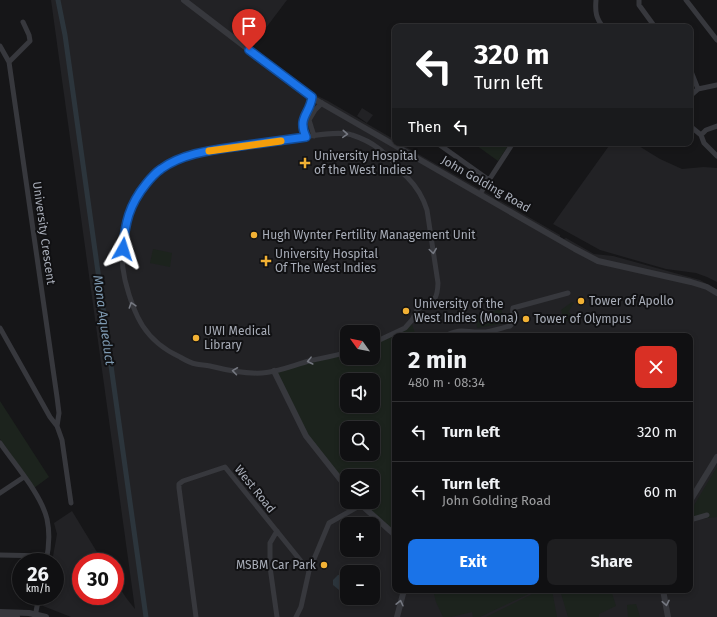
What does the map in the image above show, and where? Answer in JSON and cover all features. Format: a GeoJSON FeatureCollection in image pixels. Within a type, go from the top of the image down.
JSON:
{"type":"FeatureCollection","features":[{"type":"Feature","properties":{"kind":"street","name":"John Golding Road"},"geometry":{"type":"LineString","coordinates":[[184,0],[312,97],[392,143]]}},
{"type":"Feature","properties":{"kind":"street"},"geometry":{"type":"LineString","coordinates":[[596,0],[595,13],[601,24]]}},
{"type":"Feature","properties":{"kind":"street"},"geometry":{"type":"LineString","coordinates":[[639,0],[639,5],[653,24]]}},
{"type":"Feature","properties":{"kind":"street"},"geometry":{"type":"LineString","coordinates":[[686,0],[717,40]]}},
{"type":"Feature","properties":{"kind":"street"},"geometry":{"type":"LineString","coordinates":[[9,62],[30,40],[23,22]]}},
{"type":"Feature","properties":{"kind":"street","name":"University Crescent"},"geometry":{"type":"LineString","coordinates":[[0,46],[9,62],[56,389],[59,413],[57,426]]}},
{"type":"Feature","properties":{"kind":"street"},"geometry":{"type":"LineString","coordinates":[[693,76],[698,89]]}},
{"type":"Feature","properties":{"kind":"street"},"geometry":{"type":"LineString","coordinates":[[693,93],[698,89],[717,85]]}},
{"type":"Feature","properties":{"kind":"street"},"geometry":{"type":"LineString","coordinates":[[306,137],[303,120],[312,97]]}},
{"type":"Feature","properties":{"kind":"street"},"geometry":{"type":"LineString","coordinates":[[314,136],[309,120],[315,110],[322,103]]}},
{"type":"Feature","properties":{"kind":"street"},"geometry":{"type":"LineString","coordinates":[[701,135],[706,130],[717,126]]}},
{"type":"Feature","properties":{"kind":"street"},"geometry":{"type":"LineString","coordinates":[[693,128],[701,135],[704,143],[717,156]]}},
{"type":"Feature","properties":{"kind":"street"},"geometry":{"type":"LineString","coordinates":[[340,354],[274,371],[254,374],[194,364],[170,353],[147,334],[139,321],[133,309],[124,274],[124,232],[129,213],[136,196],[158,172],[173,162],[188,156],[209,151],[306,137],[351,134],[381,150],[387,155],[420,191],[427,210],[438,283],[437,292],[435,298],[429,304],[416,310],[412,320],[405,328],[395,333]]}},
{"type":"Feature","properties":{"kind":"street","name":"John Golding Road"},"geometry":{"type":"LineString","coordinates":[[397,146],[598,261],[691,282],[706,287],[717,293]]}},
{"type":"Feature","properties":{"kind":"street"},"geometry":{"type":"LineString","coordinates":[[441,146],[489,180]]}},
{"type":"Feature","properties":{"kind":"street"},"geometry":{"type":"LineString","coordinates":[[480,194],[511,146]]}},
{"type":"Feature","properties":{"kind":"street"},"geometry":{"type":"LineString","coordinates":[[451,333],[463,331],[483,332],[510,326],[514,319],[513,308],[568,293]]}},
{"type":"Feature","properties":{"kind":"street","name":"University Crescent"},"geometry":{"type":"LineString","coordinates":[[0,328],[50,417],[57,426],[62,440],[72,503]]}},
{"type":"Feature","properties":{"kind":"street"},"geometry":{"type":"LineString","coordinates":[[380,340],[392,334]]}},
{"type":"Feature","properties":{"kind":"street"},"geometry":{"type":"LineString","coordinates":[[274,371],[306,436],[340,479]]}},
{"type":"Feature","properties":{"kind":"street"},"geometry":{"type":"LineString","coordinates":[[0,443],[40,502],[47,519],[49,537],[47,553]]}},
{"type":"Feature","properties":{"kind":"street"},"geometry":{"type":"LineString","coordinates":[[693,496],[717,457]]}},
{"type":"Feature","properties":{"kind":"street","name":"West Road"},"geometry":{"type":"LineString","coordinates":[[196,617],[179,484],[225,467],[310,571]]}},
{"type":"Feature","properties":{"kind":"street"},"geometry":{"type":"LineString","coordinates":[[0,493],[24,477]]}},
{"type":"Feature","properties":{"kind":"street"},"geometry":{"type":"LineString","coordinates":[[296,617],[301,607],[310,571],[329,523],[351,509]]}},
{"type":"Feature","properties":{"kind":"street"},"geometry":{"type":"LineString","coordinates":[[365,509],[392,532]]}},
{"type":"Feature","properties":{"kind":"street"},"geometry":{"type":"LineString","coordinates":[[693,519],[707,515]]}},
{"type":"Feature","properties":{"kind":"street"},"geometry":{"type":"LineString","coordinates":[[277,531],[270,543],[270,567],[277,617]]}},
{"type":"Feature","properties":{"kind":"street"},"geometry":{"type":"LineString","coordinates":[[0,555],[12,555]]}},
{"type":"Feature","properties":{"kind":"street"},"geometry":{"type":"LineString","coordinates":[[397,617],[403,593]]}},
{"type":"Feature","properties":{"kind":"street"},"geometry":{"type":"LineString","coordinates":[[664,593],[668,617]]}},
{"type":"Feature","properties":{"kind":"street"},"geometry":{"type":"LineString","coordinates":[[35,616],[37,605]]}},
{"type":"Feature","properties":{"kind":"street"},"geometry":{"type":"LineString","coordinates":[[0,612],[46,617]]}},
{"type":"Feature","properties":{"kind":"street"},"geometry":{"type":"LineString","coordinates":[[0,616],[17,617]]}},
{"type":"Feature","properties":{"kind":"shaded area","name":"University of the West Indies (Mona)"},"geometry":{"type":"Polygon","coordinates":[[[51,0],[287,0],[250,49],[299,87],[328,101],[392,138],[392,146],[404,146],[560,235],[560,237],[564,239],[566,238],[594,254],[613,256],[700,280],[717,290],[717,617],[71,617],[43,606],[64,605],[64,553],[54,553],[57,534],[54,523],[72,511],[98,553],[72,553],[72,605],[124,605],[124,594],[135,609],[51,0]]]}},
{"type":"Feature","properties":{"kind":"shaded area"},"geometry":{"type":"Polygon","coordinates":[[[362,108],[373,115],[367,123],[357,116],[362,108]]]}},
{"type":"Feature","properties":{"kind":"shaded area"},"geometry":{"type":"Polygon","coordinates":[[[477,146],[508,146],[498,161],[477,146]]]}},
{"type":"Feature","properties":{"kind":"shaded area"},"geometry":{"type":"Polygon","coordinates":[[[609,146],[639,146],[660,159],[682,169],[704,167],[717,168],[717,282],[696,273],[666,269],[600,250],[553,224],[609,146]]]}},
{"type":"Feature","properties":{"kind":"shaded area"},"geometry":{"type":"Polygon","coordinates":[[[153,249],[172,253],[170,267],[150,263],[153,249]]]}},
{"type":"Feature","properties":{"kind":"shaded area"},"geometry":{"type":"Polygon","coordinates":[[[572,302],[574,303],[568,312],[574,316],[574,318],[565,322],[561,310],[572,302]]]}},
{"type":"Feature","properties":{"kind":"shaded area"},"geometry":{"type":"Polygon","coordinates":[[[501,309],[506,323],[477,328],[476,316],[501,309]]]}},
{"type":"Feature","properties":{"kind":"shaded area"},"geometry":{"type":"Polygon","coordinates":[[[412,324],[415,333],[398,333],[405,330],[412,324]]]}},
{"type":"Feature","properties":{"kind":"shaded area"},"geometry":{"type":"Polygon","coordinates":[[[392,336],[392,530],[380,519],[380,517],[377,517],[369,509],[380,509],[380,469],[340,469],[340,477],[307,435],[276,372],[340,355],[340,365],[380,365],[380,341],[392,336]]]}},
{"type":"Feature","properties":{"kind":"shaded area"},"geometry":{"type":"Polygon","coordinates":[[[0,401],[49,477],[34,488],[0,439],[0,401]]]}},
{"type":"Feature","properties":{"kind":"shaded area"},"geometry":{"type":"Polygon","coordinates":[[[717,467],[717,517],[693,520],[693,507],[717,467]]]}},
{"type":"Feature","properties":{"kind":"shaded area"},"geometry":{"type":"Polygon","coordinates":[[[340,575],[340,590],[333,585],[333,580],[340,575]]]}},
{"type":"Feature","properties":{"kind":"shaded area"},"geometry":{"type":"Polygon","coordinates":[[[434,593],[531,593],[480,617],[473,617],[472,612],[451,617],[443,617],[434,593]]]}},
{"type":"Feature","properties":{"kind":"shaded area"},"geometry":{"type":"Polygon","coordinates":[[[534,593],[553,593],[557,617],[486,617],[534,593]]]}},
{"type":"Feature","properties":{"kind":"shaded area"},"geometry":{"type":"Polygon","coordinates":[[[561,593],[612,593],[616,606],[599,614],[599,617],[568,617],[561,593]]]}},
{"type":"Feature","properties":{"kind":"shaded area"},"geometry":{"type":"Polygon","coordinates":[[[636,604],[640,617],[628,617],[627,605],[636,604]]]}},
{"type":"Feature","properties":{"kind":"waterway","name":"Mona Aqueduct"},"geometry":{"type":"LineString","coordinates":[[58,0],[65,35],[146,617]]}},
{"type":"Feature","properties":{"kind":"slow traffic"},"geometry":{"type":"LineString","coordinates":[[209,151],[281,141]]}},
{"type":"Feature","properties":{"kind":"place","name":"University Hospital of the West Indies"},"geometry":{"type":"Point","coordinates":[305,163]}},
{"type":"Feature","properties":{"kind":"place","name":"Hugh Wynter Fertility Management Unit"},"geometry":{"type":"Point","coordinates":[254,235]}},
{"type":"Feature","properties":{"kind":"place","name":"University Hospital Of The West Indies"},"geometry":{"type":"Point","coordinates":[266,261]}},
{"type":"Feature","properties":{"kind":"place","name":"Tower of Apollo"},"geometry":{"type":"Point","coordinates":[581,301]}},
{"type":"Feature","properties":{"kind":"place","name":"University of the West Indies (Mona)"},"geometry":{"type":"Point","coordinates":[406,311]}},
{"type":"Feature","properties":{"kind":"place","name":"Tower of Olympus"},"geometry":{"type":"Point","coordinates":[526,319]}},
{"type":"Feature","properties":{"kind":"place","name":"UWI Medical Library"},"geometry":{"type":"Point","coordinates":[196,338]}},
{"type":"Feature","properties":{"kind":"place","name":"MSBM Car Park"},"geometry":{"type":"Point","coordinates":[324,565]}},
{"type":"Feature","properties":{"kind":"route"},"geometry":{"type":"LineString","coordinates":[[123,249],[124,232],[129,213],[136,196],[149,180],[161,169],[188,156],[209,151],[306,137],[303,120],[312,97],[303,92],[249,50]]}}]}
